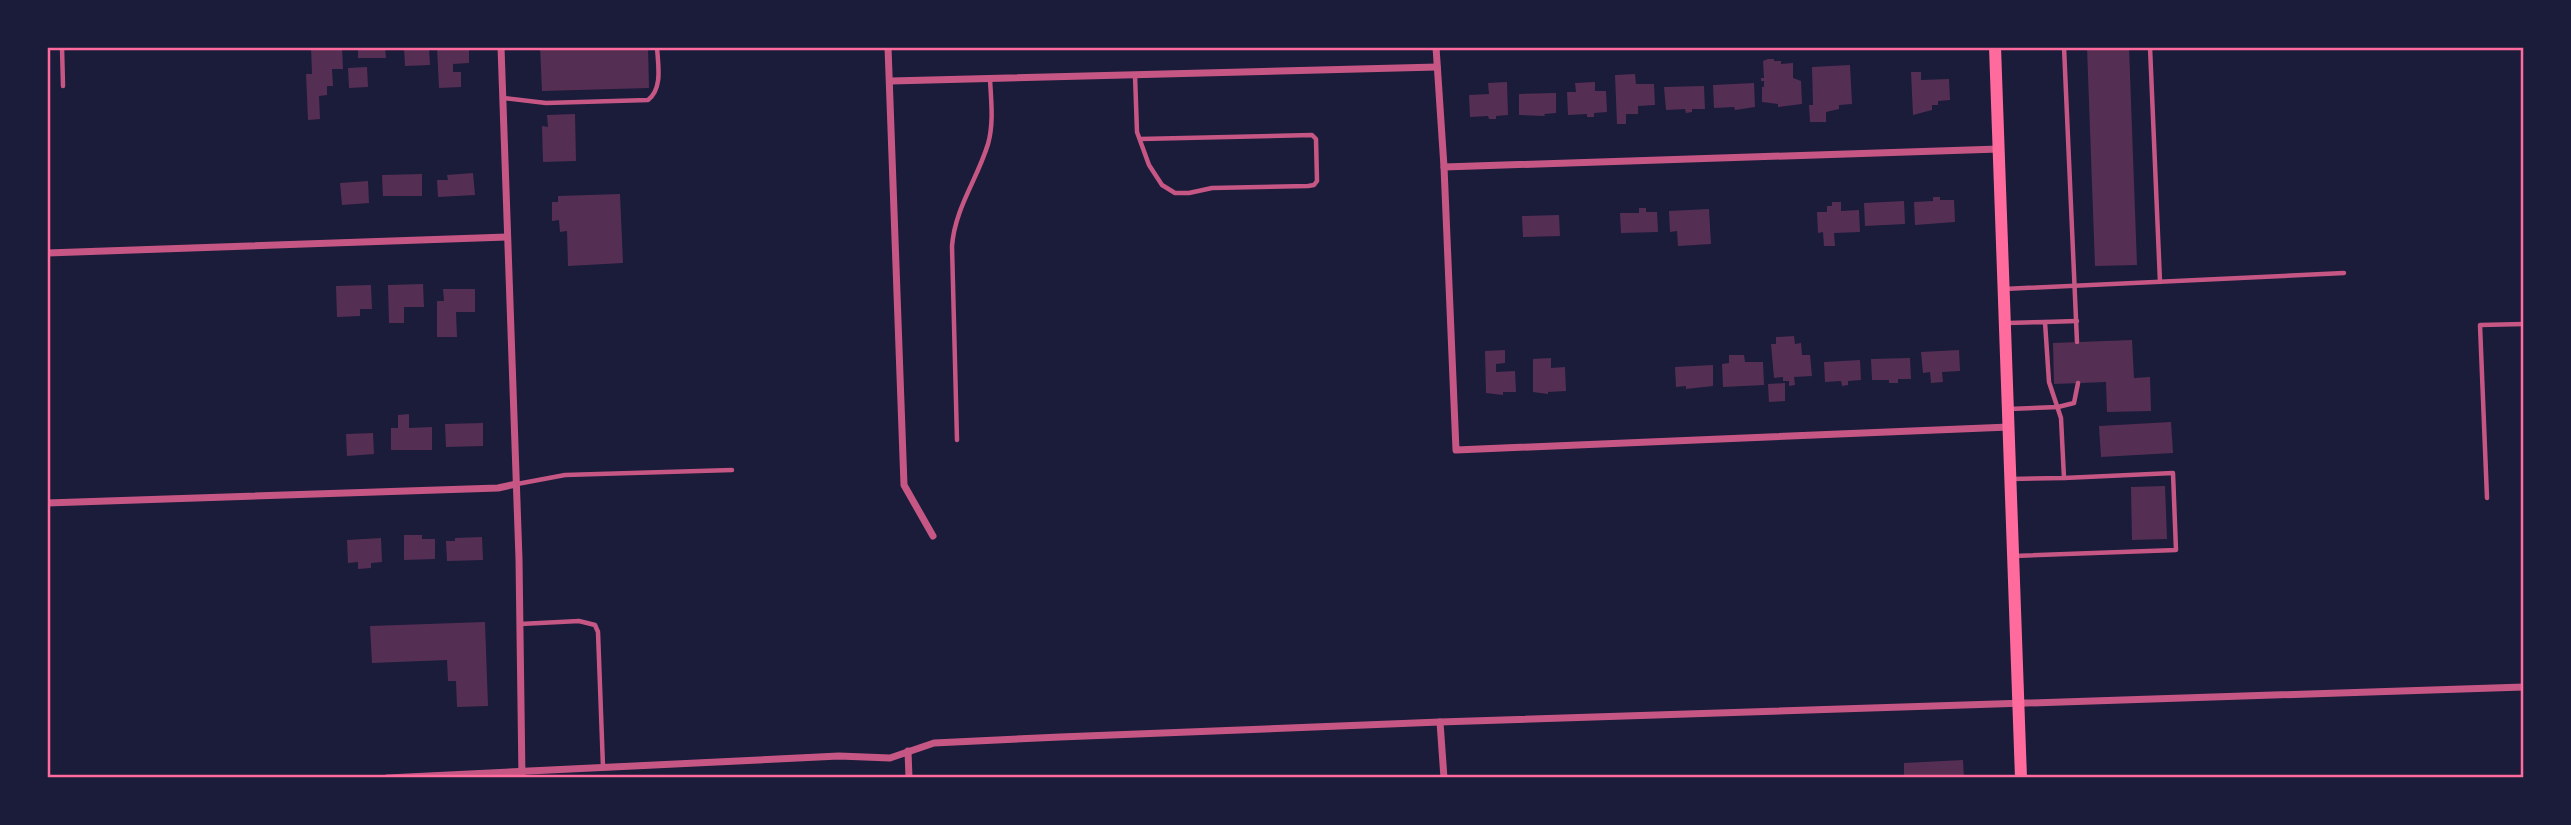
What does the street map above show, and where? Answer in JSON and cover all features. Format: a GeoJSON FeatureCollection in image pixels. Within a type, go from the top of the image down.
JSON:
{"type":"FeatureCollection","features":[{"type":"Feature","properties":{"kind":"main road"},"geometry":{"type":"LineString","coordinates":[[1995,47],[2021,778]]}},
{"type":"Feature","properties":{"kind":"street"},"geometry":{"type":"LineString","coordinates":[[501,47],[516,484],[522,774]]}},
{"type":"Feature","properties":{"kind":"street"},"geometry":{"type":"LineString","coordinates":[[888,47],[904,485],[933,536]]}},
{"type":"Feature","properties":{"kind":"street"},"geometry":{"type":"LineString","coordinates":[[1436,47],[1456,450],[2009,427]]}},
{"type":"Feature","properties":{"kind":"street"},"geometry":{"type":"LineString","coordinates":[[891,81],[1437,67]]}},
{"type":"Feature","properties":{"kind":"street"},"geometry":{"type":"LineString","coordinates":[[1444,166],[1999,149]]}},
{"type":"Feature","properties":{"kind":"street"},"geometry":{"type":"LineString","coordinates":[[47,253],[507,237]]}},
{"type":"Feature","properties":{"kind":"street"},"geometry":{"type":"LineString","coordinates":[[47,503],[498,488],[516,484]]}},
{"type":"Feature","properties":{"kind":"street"},"geometry":{"type":"LineString","coordinates":[[387,778],[522,774],[603,767],[839,756],[890,758],[934,743],[1440,722],[2524,687]]}},
{"type":"Feature","properties":{"kind":"street"},"geometry":{"type":"LineString","coordinates":[[1440,722],[1444,778]]}},
{"type":"Feature","properties":{"kind":"street"},"geometry":{"type":"LineString","coordinates":[[908,751],[909,778]]}},
{"type":"Feature","properties":{"kind":"lane"},"geometry":{"type":"LineString","coordinates":[[62,47],[63,86]]}},
{"type":"Feature","properties":{"kind":"lane"},"geometry":{"type":"LineString","coordinates":[[503,97],[546,103],[648,100],[655,94],[658,83],[657,47]]}},
{"type":"Feature","properties":{"kind":"lane"},"geometry":{"type":"LineString","coordinates":[[2064,47],[2077,342]]}},
{"type":"Feature","properties":{"kind":"lane"},"geometry":{"type":"LineString","coordinates":[[2150,47],[2160,282]]}},
{"type":"Feature","properties":{"kind":"lane"},"geometry":{"type":"LineString","coordinates":[[1135,75],[1139,139],[1149,165],[1162,185],[1175,193],[1212,188],[1308,186],[1317,181],[1316,139],[1312,135],[1139,139]]}},
{"type":"Feature","properties":{"kind":"lane"},"geometry":{"type":"LineString","coordinates":[[957,440],[952,246],[954,225],[988,144],[991,126],[990,79]]}},
{"type":"Feature","properties":{"kind":"lane"},"geometry":{"type":"LineString","coordinates":[[2004,289],[2344,273]]}},
{"type":"Feature","properties":{"kind":"lane"},"geometry":{"type":"LineString","coordinates":[[2005,323],[2077,321]]}},
{"type":"Feature","properties":{"kind":"lane"},"geometry":{"type":"LineString","coordinates":[[2045,322],[2049,382],[2061,418],[2064,478]]}},
{"type":"Feature","properties":{"kind":"lane"},"geometry":{"type":"LineString","coordinates":[[2487,498],[2480,325],[2524,324]]}},
{"type":"Feature","properties":{"kind":"lane"},"geometry":{"type":"LineString","coordinates":[[2008,409],[2074,404],[2078,383]]}},
{"type":"Feature","properties":{"kind":"lane"},"geometry":{"type":"LineString","coordinates":[[516,484],[565,475],[732,470]]}},
{"type":"Feature","properties":{"kind":"lane"},"geometry":{"type":"LineString","coordinates":[[2010,480],[2174,473],[2176,550],[2013,556]]}},
{"type":"Feature","properties":{"kind":"lane"},"geometry":{"type":"LineString","coordinates":[[520,624],[579,621],[595,625],[598,632],[603,767]]}},
{"type":"Feature","properties":{"kind":"building"},"geometry":{"type":"Polygon","coordinates":[[[311,47],[342,47],[343,69],[332,69],[333,86],[327,86],[327,95],[319,96],[320,119],[308,120],[306,74],[312,74],[311,47]]]}},
{"type":"Feature","properties":{"kind":"building"},"geometry":{"type":"Polygon","coordinates":[[[358,47],[385,47],[386,58],[358,58],[358,47]]]}},
{"type":"Feature","properties":{"kind":"building"},"geometry":{"type":"Polygon","coordinates":[[[404,47],[429,47],[430,65],[405,66],[404,47]]]}},
{"type":"Feature","properties":{"kind":"building"},"geometry":{"type":"Polygon","coordinates":[[[437,47],[469,47],[469,63],[453,64],[453,72],[461,72],[461,87],[439,88],[437,47]]]}},
{"type":"Feature","properties":{"kind":"building"},"geometry":{"type":"Polygon","coordinates":[[[540,47],[648,47],[649,88],[542,91],[540,47]]]}},
{"type":"Feature","properties":{"kind":"building"},"geometry":{"type":"Polygon","coordinates":[[[2087,47],[2129,47],[2137,265],[2095,266],[2087,47]]]}},
{"type":"Feature","properties":{"kind":"building"},"geometry":{"type":"Polygon","coordinates":[[[1763,61],[1781,61],[1781,64],[1793,63],[1793,78],[1801,81],[1802,104],[1778,107],[1778,104],[1762,102],[1763,61]]]}},
{"type":"Feature","properties":{"kind":"building"},"geometry":{"type":"Polygon","coordinates":[[[1850,65],[1852,104],[1839,105],[1839,109],[1826,112],[1826,122],[1810,122],[1809,105],[1813,105],[1812,67],[1850,65]]]}},
{"type":"Feature","properties":{"kind":"building"},"geometry":{"type":"Polygon","coordinates":[[[367,67],[368,87],[349,88],[348,68],[367,67]]]}},
{"type":"Feature","properties":{"kind":"building"},"geometry":{"type":"Polygon","coordinates":[[[1911,72],[1921,72],[1921,80],[1949,79],[1950,100],[1938,101],[1938,105],[1932,105],[1932,110],[1913,115],[1911,72]]]}},
{"type":"Feature","properties":{"kind":"building"},"geometry":{"type":"Polygon","coordinates":[[[1635,74],[1636,84],[1654,84],[1655,105],[1638,106],[1638,114],[1626,114],[1626,124],[1617,124],[1615,75],[1635,74]]]}},
{"type":"Feature","properties":{"kind":"building"},"geometry":{"type":"Polygon","coordinates":[[[1507,82],[1508,115],[1496,116],[1496,119],[1489,119],[1488,116],[1470,117],[1469,95],[1489,94],[1488,83],[1507,82]]]}},
{"type":"Feature","properties":{"kind":"building"},"geometry":{"type":"Polygon","coordinates":[[[1595,82],[1595,91],[1606,91],[1607,112],[1594,113],[1594,117],[1587,117],[1587,114],[1568,115],[1567,92],[1576,92],[1575,83],[1595,82]]]}},
{"type":"Feature","properties":{"kind":"building"},"geometry":{"type":"Polygon","coordinates":[[[1754,83],[1755,107],[1735,110],[1734,107],[1714,108],[1713,85],[1754,83]]]}},
{"type":"Feature","properties":{"kind":"building"},"geometry":{"type":"Polygon","coordinates":[[[1704,86],[1705,109],[1692,109],[1692,112],[1686,113],[1685,109],[1666,110],[1664,87],[1704,86]]]}},
{"type":"Feature","properties":{"kind":"building"},"geometry":{"type":"Polygon","coordinates":[[[1556,93],[1556,113],[1544,114],[1545,116],[1519,115],[1519,94],[1556,93]]]}},
{"type":"Feature","properties":{"kind":"building"},"geometry":{"type":"Polygon","coordinates":[[[575,114],[576,161],[543,162],[542,126],[548,127],[547,115],[575,114]]]}},
{"type":"Feature","properties":{"kind":"building"},"geometry":{"type":"Polygon","coordinates":[[[473,173],[475,195],[438,197],[437,180],[448,180],[447,175],[473,173]]]}},
{"type":"Feature","properties":{"kind":"building"},"geometry":{"type":"Polygon","coordinates":[[[422,174],[422,196],[383,196],[382,175],[422,174]]]}},
{"type":"Feature","properties":{"kind":"building"},"geometry":{"type":"Polygon","coordinates":[[[368,181],[369,203],[342,205],[340,183],[368,181]]]}},
{"type":"Feature","properties":{"kind":"building"},"geometry":{"type":"Polygon","coordinates":[[[620,194],[623,263],[568,266],[567,231],[560,232],[559,220],[552,221],[552,202],[558,202],[558,196],[620,194]]]}},
{"type":"Feature","properties":{"kind":"building"},"geometry":{"type":"Polygon","coordinates":[[[1933,197],[1954,200],[1955,222],[1915,225],[1914,202],[1933,201],[1933,197]]]}},
{"type":"Feature","properties":{"kind":"building"},"geometry":{"type":"Polygon","coordinates":[[[1904,201],[1905,224],[1865,226],[1864,203],[1904,201]]]}},
{"type":"Feature","properties":{"kind":"building"},"geometry":{"type":"Polygon","coordinates":[[[1832,202],[1841,202],[1841,211],[1859,210],[1860,232],[1834,233],[1835,246],[1824,246],[1823,232],[1818,233],[1817,212],[1827,212],[1827,206],[1832,206],[1832,202]]]}},
{"type":"Feature","properties":{"kind":"building"},"geometry":{"type":"Polygon","coordinates":[[[1639,208],[1646,208],[1646,212],[1657,212],[1658,232],[1621,233],[1620,213],[1639,213],[1639,208]]]}},
{"type":"Feature","properties":{"kind":"building"},"geometry":{"type":"Polygon","coordinates":[[[1709,209],[1711,244],[1678,246],[1677,231],[1670,232],[1669,211],[1709,209]]]}},
{"type":"Feature","properties":{"kind":"building"},"geometry":{"type":"Polygon","coordinates":[[[1559,215],[1560,236],[1523,237],[1522,216],[1559,215]]]}},
{"type":"Feature","properties":{"kind":"building"},"geometry":{"type":"Polygon","coordinates":[[[423,284],[424,307],[404,307],[404,323],[389,323],[388,285],[423,284]]]}},
{"type":"Feature","properties":{"kind":"building"},"geometry":{"type":"Polygon","coordinates":[[[371,285],[372,309],[360,309],[360,316],[337,317],[336,286],[371,285]]]}},
{"type":"Feature","properties":{"kind":"building"},"geometry":{"type":"Polygon","coordinates":[[[443,289],[475,289],[475,312],[456,312],[457,337],[437,337],[437,301],[444,301],[443,289]]]}},
{"type":"Feature","properties":{"kind":"building"},"geometry":{"type":"Polygon","coordinates":[[[1794,336],[1795,344],[1801,343],[1802,355],[1810,355],[1812,376],[1794,377],[1795,385],[1789,386],[1789,381],[1783,381],[1783,377],[1774,378],[1771,344],[1776,344],[1776,337],[1794,336]]]}},
{"type":"Feature","properties":{"kind":"building"},"geometry":{"type":"Polygon","coordinates":[[[2132,340],[2134,378],[2150,377],[2151,411],[2107,412],[2106,382],[2054,384],[2053,343],[2132,340]]]}},
{"type":"Feature","properties":{"kind":"building"},"geometry":{"type":"Polygon","coordinates":[[[1505,350],[1505,363],[1496,364],[1496,372],[1515,371],[1516,392],[1503,392],[1503,395],[1486,393],[1485,351],[1505,350]]]}},
{"type":"Feature","properties":{"kind":"building"},"geometry":{"type":"Polygon","coordinates":[[[1959,350],[1960,371],[1942,372],[1943,382],[1931,383],[1930,372],[1923,373],[1921,352],[1959,350]]]}},
{"type":"Feature","properties":{"kind":"building"},"geometry":{"type":"Polygon","coordinates":[[[1729,355],[1744,355],[1745,362],[1763,362],[1764,385],[1723,387],[1722,364],[1729,363],[1729,355]]]}},
{"type":"Feature","properties":{"kind":"building"},"geometry":{"type":"Polygon","coordinates":[[[1551,358],[1551,368],[1565,367],[1566,391],[1548,394],[1533,392],[1533,359],[1551,358]]]}},
{"type":"Feature","properties":{"kind":"building"},"geometry":{"type":"Polygon","coordinates":[[[1910,358],[1911,379],[1898,379],[1898,383],[1872,380],[1871,359],[1910,358]]]}},
{"type":"Feature","properties":{"kind":"building"},"geometry":{"type":"Polygon","coordinates":[[[1860,360],[1861,380],[1848,381],[1848,385],[1842,386],[1841,381],[1825,382],[1824,362],[1860,360]]]}},
{"type":"Feature","properties":{"kind":"building"},"geometry":{"type":"Polygon","coordinates":[[[1713,365],[1713,386],[1686,389],[1686,386],[1676,387],[1675,367],[1713,365]]]}},
{"type":"Feature","properties":{"kind":"building"},"geometry":{"type":"Polygon","coordinates":[[[1785,383],[1785,401],[1769,402],[1768,384],[1785,383]]]}},
{"type":"Feature","properties":{"kind":"building"},"geometry":{"type":"Polygon","coordinates":[[[409,414],[409,428],[432,427],[432,450],[391,450],[391,428],[398,428],[398,415],[409,414]]]}},
{"type":"Feature","properties":{"kind":"building"},"geometry":{"type":"Polygon","coordinates":[[[2171,422],[2173,453],[2101,457],[2099,426],[2171,422]]]}},
{"type":"Feature","properties":{"kind":"building"},"geometry":{"type":"Polygon","coordinates":[[[483,423],[483,446],[446,447],[445,424],[483,423]]]}},
{"type":"Feature","properties":{"kind":"building"},"geometry":{"type":"Polygon","coordinates":[[[373,433],[374,454],[347,456],[346,434],[373,433]]]}},
{"type":"Feature","properties":{"kind":"building"},"geometry":{"type":"Polygon","coordinates":[[[2165,486],[2167,539],[2132,540],[2131,487],[2165,486]]]}},
{"type":"Feature","properties":{"kind":"building"},"geometry":{"type":"Polygon","coordinates":[[[404,535],[422,535],[422,539],[435,539],[435,559],[404,560],[404,535]]]}},
{"type":"Feature","properties":{"kind":"building"},"geometry":{"type":"Polygon","coordinates":[[[482,537],[483,560],[447,561],[446,541],[482,537]]]}},
{"type":"Feature","properties":{"kind":"building"},"geometry":{"type":"Polygon","coordinates":[[[381,538],[382,562],[371,563],[371,568],[358,569],[358,562],[348,563],[347,540],[381,538]]]}},
{"type":"Feature","properties":{"kind":"building"},"geometry":{"type":"Polygon","coordinates":[[[485,622],[488,706],[457,707],[456,681],[448,681],[447,660],[372,663],[370,626],[485,622]]]}},
{"type":"Feature","properties":{"kind":"building"},"geometry":{"type":"Polygon","coordinates":[[[1963,760],[1964,778],[1904,778],[1904,763],[1963,760]]]}}]}
